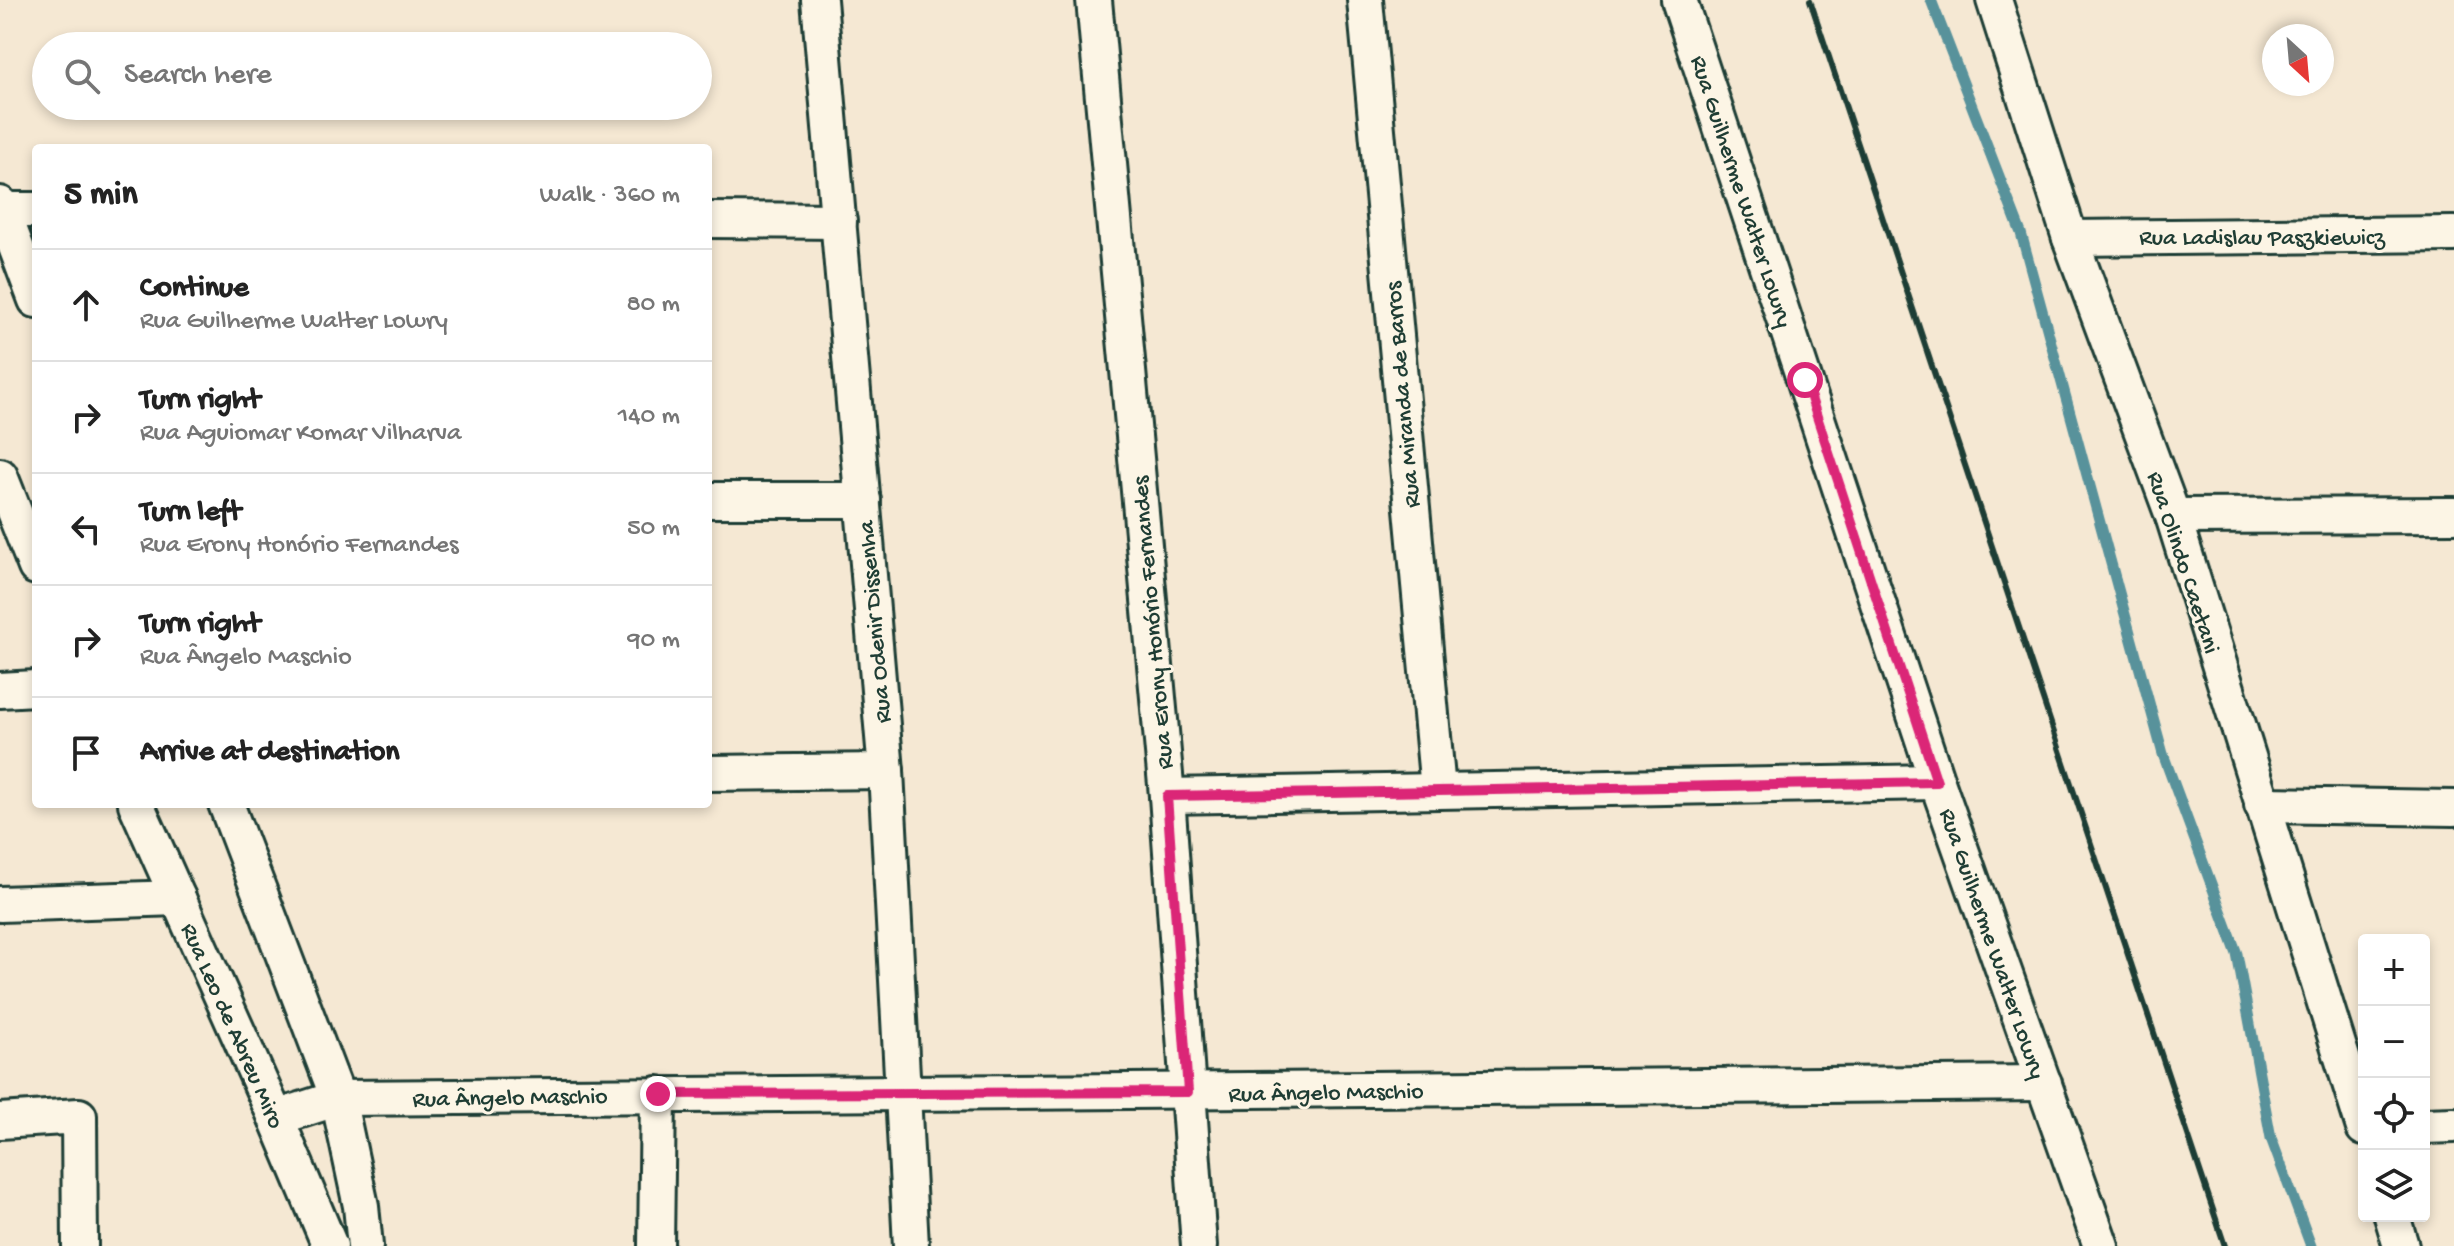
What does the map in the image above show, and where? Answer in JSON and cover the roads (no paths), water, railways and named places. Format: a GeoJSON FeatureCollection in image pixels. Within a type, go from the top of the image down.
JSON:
{"type":"FeatureCollection","features":[{"type":"Feature","properties":{"kind":"street","name":"Rua Odenir Dissenha"},"geometry":{"type":"LineString","coordinates":[[819,0],[886,771],[911,1246]]}},
{"type":"Feature","properties":{"kind":"street","name":"Rua Erony Honório Fernandes"},"geometry":{"type":"LineString","coordinates":[[1094,0],[1167,796],[1199,1246]]}},
{"type":"Feature","properties":{"kind":"street","name":"Rua Miranda de Barros"},"geometry":{"type":"LineString","coordinates":[[1365,0],[1438,790]]}},
{"type":"Feature","properties":{"kind":"street","name":"Rua Guilherme Walter Lowry"},"geometry":{"type":"LineString","coordinates":[[1679,0],[1937,782],[2101,1246]]}},
{"type":"Feature","properties":{"kind":"street","name":"Rua Olindo Caetani"},"geometry":{"type":"LineString","coordinates":[[1994,0],[2070,238],[2173,516],[2358,1108]]}},
{"type":"Feature","properties":{"kind":"street"},"geometry":{"type":"LineString","coordinates":[[32,210],[1,207],[32,289]]}},
{"type":"Feature","properties":{"kind":"street"},"geometry":{"type":"LineString","coordinates":[[712,220],[839,221]]}},
{"type":"Feature","properties":{"kind":"street","name":"Rua Ladislau Paszkiewicz"},"geometry":{"type":"LineString","coordinates":[[2070,238],[2454,234]]}},
{"type":"Feature","properties":{"kind":"street"},"geometry":{"type":"LineString","coordinates":[[0,476],[32,557]]}},
{"type":"Feature","properties":{"kind":"street"},"geometry":{"type":"LineString","coordinates":[[712,500],[863,500]]}},
{"type":"Feature","properties":{"kind":"street"},"geometry":{"type":"LineString","coordinates":[[2173,516],[2454,515]]}},
{"type":"Feature","properties":{"kind":"street"},"geometry":{"type":"LineString","coordinates":[[0,690],[32,688]]}},
{"type":"Feature","properties":{"kind":"street"},"geometry":{"type":"LineString","coordinates":[[712,773],[886,771]]}},
{"type":"Feature","properties":{"kind":"street"},"geometry":{"type":"LineString","coordinates":[[1167,796],[1937,782]]}},
{"type":"Feature","properties":{"kind":"street"},"geometry":{"type":"LineString","coordinates":[[2262,805],[2454,808]]}},
{"type":"Feature","properties":{"kind":"street","name":"Rua Leo de Abreu Miro"},"geometry":{"type":"LineString","coordinates":[[138,808],[330,1246]]}},
{"type":"Feature","properties":{"kind":"street"},"geometry":{"type":"LineString","coordinates":[[228,808],[338,1098],[361,1206],[365,1246]]}},
{"type":"Feature","properties":{"kind":"street"},"geometry":{"type":"LineString","coordinates":[[0,904],[178,898]]}},
{"type":"Feature","properties":{"kind":"street","name":"Rua Ângelo Maschio"},"geometry":{"type":"LineString","coordinates":[[276,1118],[338,1098],[2044,1083]]}},
{"type":"Feature","properties":{"kind":"street"},"geometry":{"type":"LineString","coordinates":[[656,1246],[658,1094]]}},
{"type":"Feature","properties":{"kind":"street"},"geometry":{"type":"LineString","coordinates":[[0,1121],[79,1116],[80,1246]]}},
{"type":"Feature","properties":{"kind":"street"},"geometry":{"type":"LineString","coordinates":[[2430,1126],[2454,1125]]}},
{"type":"Feature","properties":{"kind":"street"},"geometry":{"type":"LineString","coordinates":[[2394,1222],[2401,1246]]}},
{"type":"Feature","properties":{"kind":"waterway"},"geometry":{"type":"LineString","coordinates":[[1931,0],[2021,233],[2163,754],[2237,954],[2271,1138],[2311,1246]]}},
{"type":"Feature","properties":{"kind":"railway"},"geometry":{"type":"LineString","coordinates":[[1810,0],[2225,1246]]}}]}
